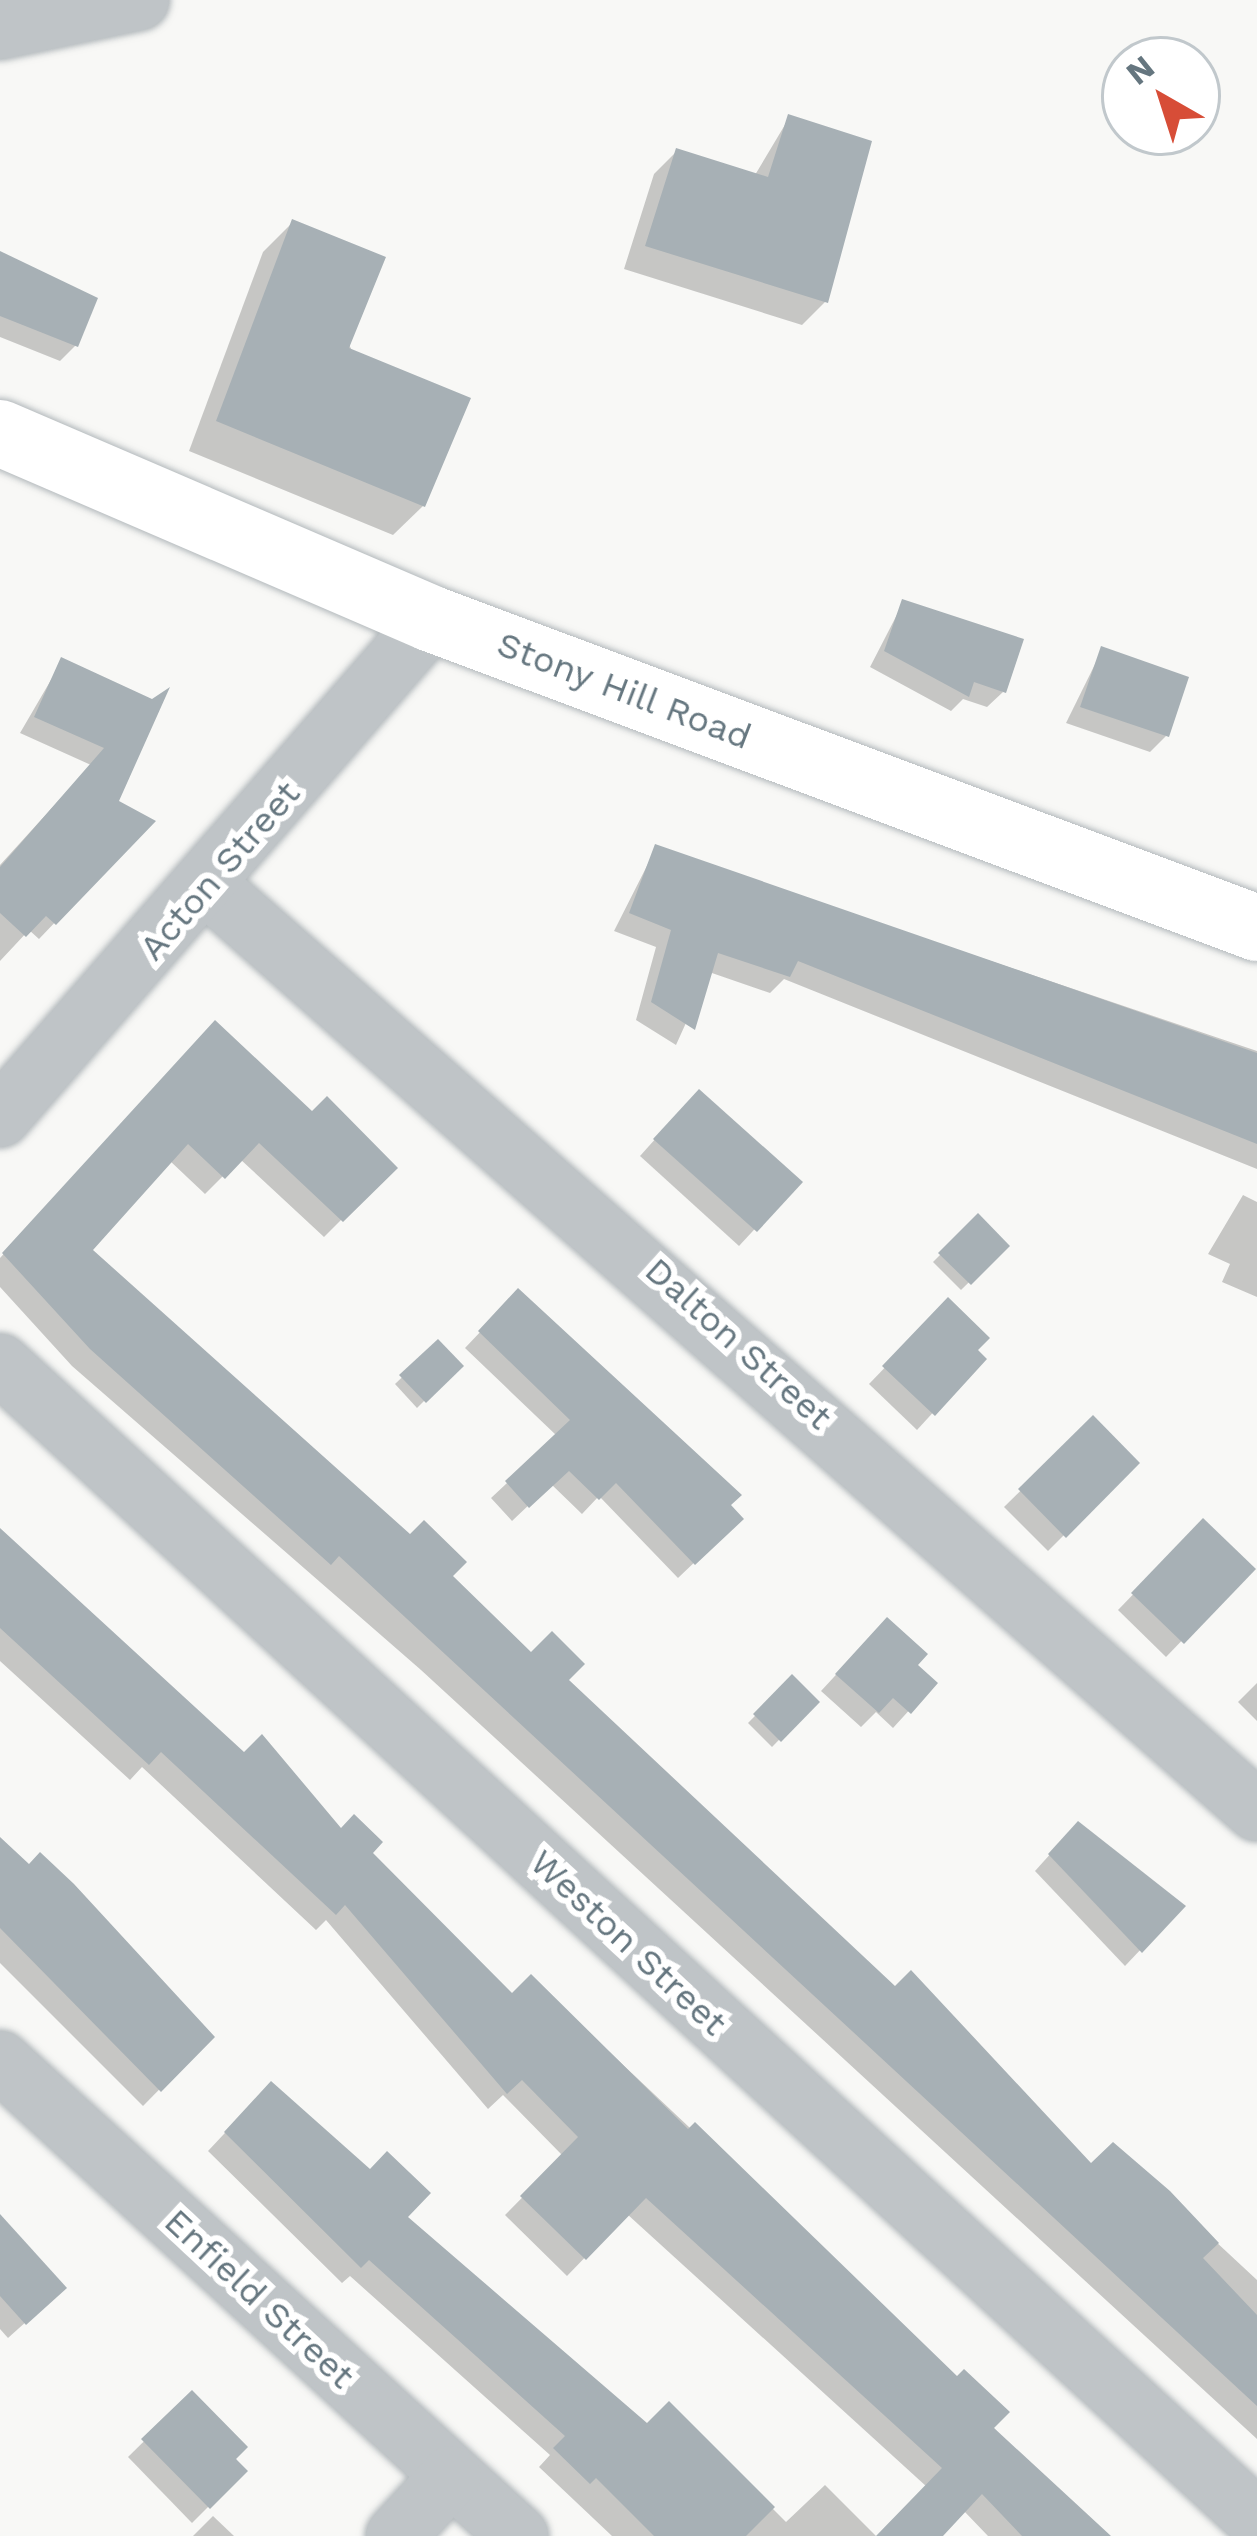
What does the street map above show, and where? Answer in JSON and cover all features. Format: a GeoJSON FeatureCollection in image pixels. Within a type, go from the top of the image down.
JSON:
{"type":"FeatureCollection","features":[{"type":"Feature","properties":{"kind":"main road","name":"Stony Hill Road"},"geometry":{"type":"LineString","coordinates":[[0,433],[433,619],[1257,928]]}},
{"type":"Feature","properties":{"kind":"street"},"geometry":{"type":"LineString","coordinates":[[0,29],[139,0]]}},
{"type":"Feature","properties":{"kind":"street","name":"Acton Street"},"geometry":{"type":"LineString","coordinates":[[0,1117],[209,887],[433,619]]}},
{"type":"Feature","properties":{"kind":"street","name":"Dalton Street"},"geometry":{"type":"LineString","coordinates":[[209,887],[1257,1811]]}},
{"type":"Feature","properties":{"kind":"street","name":"Weston Street"},"geometry":{"type":"LineString","coordinates":[[0,1364],[1257,2520]]}},
{"type":"Feature","properties":{"kind":"street","name":"Enfield Street"},"geometry":{"type":"LineString","coordinates":[[0,2061],[518,2536]]}},
{"type":"Feature","properties":{"kind":"street"},"geometry":{"type":"LineString","coordinates":[[396,2536],[452,2476]]}},
{"type":"Feature","properties":{"kind":"building"},"geometry":{"type":"Polygon","coordinates":[[[788,114],[872,141],[828,303],[645,246],[676,148],[768,177],[788,114]]]}},
{"type":"Feature","properties":{"kind":"building"},"geometry":{"type":"Polygon","coordinates":[[[292,219],[386,257],[349,348],[471,398],[425,507],[216,421],[292,219]]]}},
{"type":"Feature","properties":{"kind":"building"},"geometry":{"type":"Polygon","coordinates":[[[0,251],[98,298],[78,347],[0,316],[0,251]]]}},
{"type":"Feature","properties":{"kind":"building"},"geometry":{"type":"Polygon","coordinates":[[[902,599],[1024,639],[1006,693],[974,682],[969,697],[884,651],[902,599]]]}},
{"type":"Feature","properties":{"kind":"building"},"geometry":{"type":"Polygon","coordinates":[[[1101,646],[1189,677],[1169,737],[1080,707],[1101,646]]]}},
{"type":"Feature","properties":{"kind":"building"},"geometry":{"type":"Polygon","coordinates":[[[61,657],[152,699],[170,687],[119,801],[156,821],[56,925],[46,916],[26,937],[0,913],[0,867],[104,748],[34,717],[61,657]]]}},
{"type":"Feature","properties":{"kind":"building"},"geometry":{"type":"Polygon","coordinates":[[[655,844],[1257,1053],[1257,1144],[798,961],[790,977],[718,953],[695,1030],[651,1002],[671,930],[629,913],[655,844]]]}},
{"type":"Feature","properties":{"kind":"building"},"geometry":{"type":"Polygon","coordinates":[[[215,1020],[312,1111],[327,1096],[398,1168],[343,1222],[259,1143],[225,1179],[188,1144],[93,1250],[410,1534],[424,1520],[467,1562],[453,1576],[531,1652],[552,1631],[585,1664],[569,1680],[895,1986],[911,1970],[1091,2163],[1113,2142],[1170,2191],[1219,2243],[1203,2258],[1257,2315],[1257,2406],[339,1556],[331,1565],[90,1349],[2,1253],[215,1020]]]}},
{"type":"Feature","properties":{"kind":"building"},"geometry":{"type":"Polygon","coordinates":[[[699,1089],[803,1182],[757,1232],[653,1139],[699,1089]]]}},
{"type":"Feature","properties":{"kind":"building"},"geometry":{"type":"Polygon","coordinates":[[[978,1213],[1010,1246],[971,1285],[938,1253],[978,1213]]]}},
{"type":"Feature","properties":{"kind":"building"},"geometry":{"type":"Polygon","coordinates":[[[518,1288],[742,1495],[731,1505],[744,1519],[695,1565],[616,1483],[599,1500],[569,1471],[529,1508],[505,1481],[570,1420],[478,1331],[518,1288]]]}},
{"type":"Feature","properties":{"kind":"building"},"geometry":{"type":"Polygon","coordinates":[[[948,1297],[990,1338],[978,1350],[987,1359],[935,1416],[882,1366],[948,1297]]]}},
{"type":"Feature","properties":{"kind":"building"},"geometry":{"type":"Polygon","coordinates":[[[438,1339],[464,1366],[426,1403],[399,1375],[438,1339]]]}},
{"type":"Feature","properties":{"kind":"building"},"geometry":{"type":"Polygon","coordinates":[[[1093,1415],[1140,1463],[1066,1538],[1018,1489],[1093,1415]]]}},
{"type":"Feature","properties":{"kind":"building"},"geometry":{"type":"Polygon","coordinates":[[[1203,1518],[1256,1569],[1184,1644],[1131,1593],[1203,1518]]]}},
{"type":"Feature","properties":{"kind":"building"},"geometry":{"type":"Polygon","coordinates":[[[0,1528],[244,1752],[262,1734],[341,1828],[354,1814],[383,1842],[373,1853],[512,1993],[531,1974],[688,2129],[695,2122],[957,2376],[964,2369],[1010,2412],[994,2428],[1111,2536],[1022,2536],[982,2494],[943,2536],[876,2536],[942,2468],[646,2198],[586,2260],[520,2196],[578,2137],[522,2080],[507,2094],[345,1905],[336,1915],[161,1752],[149,1765],[0,1628],[0,1528]]]}},
{"type":"Feature","properties":{"kind":"building"},"geometry":{"type":"Polygon","coordinates":[[[887,1617],[928,1654],[918,1665],[938,1683],[911,1714],[893,1698],[879,1713],[835,1674],[887,1617]]]}},
{"type":"Feature","properties":{"kind":"building"},"geometry":{"type":"Polygon","coordinates":[[[792,1674],[820,1702],[781,1742],[753,1714],[792,1674]]]}},
{"type":"Feature","properties":{"kind":"building"},"geometry":{"type":"Polygon","coordinates":[[[1078,1821],[1186,1906],[1142,1953],[1048,1854],[1078,1821]]]}},
{"type":"Feature","properties":{"kind":"building"},"geometry":{"type":"Polygon","coordinates":[[[0,1837],[29,1864],[40,1852],[215,2037],[161,2092],[0,1928],[0,1837]]]}},
{"type":"Feature","properties":{"kind":"building"},"geometry":{"type":"Polygon","coordinates":[[[271,2081],[370,2169],[387,2151],[431,2193],[408,2217],[647,2423],[669,2401],[775,2507],[746,2536],[654,2536],[596,2478],[590,2484],[553,2448],[565,2436],[369,2260],[361,2268],[224,2132],[271,2081]]]}},
{"type":"Feature","properties":{"kind":"building"},"geometry":{"type":"Polygon","coordinates":[[[0,2214],[67,2288],[26,2325],[0,2296],[0,2214]]]}},
{"type":"Feature","properties":{"kind":"building"},"geometry":{"type":"Polygon","coordinates":[[[192,2390],[248,2447],[236,2459],[248,2471],[210,2509],[141,2439],[192,2390]]]}}]}
